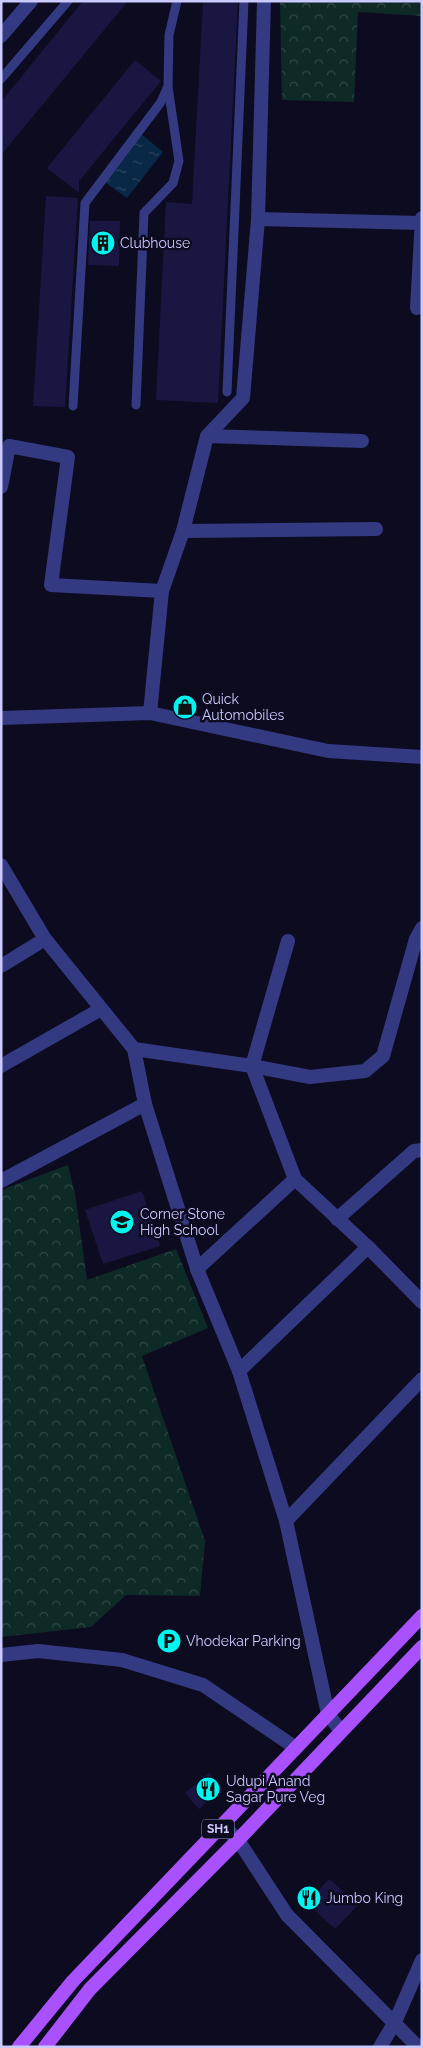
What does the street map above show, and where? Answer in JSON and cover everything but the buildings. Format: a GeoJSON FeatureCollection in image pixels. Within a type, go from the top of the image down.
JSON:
{"type":"FeatureCollection","features":[{"type":"Feature","properties":{"kind":"main road","name":"SH1"},"geometry":{"type":"LineString","coordinates":[[19,2047],[73,1980],[422,1616]]}},
{"type":"Feature","properties":{"kind":"main road","name":"SH1"},"geometry":{"type":"LineString","coordinates":[[45,2047],[90,1989],[238,1840],[422,1647]]}},
{"type":"Feature","properties":{"kind":"street"},"geometry":{"type":"LineString","coordinates":[[1,36],[30,1]]}},
{"type":"Feature","properties":{"kind":"street"},"geometry":{"type":"LineString","coordinates":[[150,713],[162,592],[183,531],[207,436],[243,398],[258,219],[264,1]]}},
{"type":"Feature","properties":{"kind":"street"},"geometry":{"type":"LineString","coordinates":[[258,219],[421,221],[417,308]]}},
{"type":"Feature","properties":{"kind":"street"},"geometry":{"type":"LineString","coordinates":[[207,436],[362,441]]}},
{"type":"Feature","properties":{"kind":"street"},"geometry":{"type":"LineString","coordinates":[[1,486],[9,446],[68,457],[51,585],[162,592]]}},
{"type":"Feature","properties":{"kind":"street"},"geometry":{"type":"LineString","coordinates":[[183,531],[376,529]]}},
{"type":"Feature","properties":{"kind":"street"},"geometry":{"type":"LineString","coordinates":[[1,718],[150,713],[328,751],[422,758]]}},
{"type":"Feature","properties":{"kind":"street"},"geometry":{"type":"LineString","coordinates":[[1,865],[45,939],[134,1049],[146,1104],[196,1269],[239,1371],[286,1521],[328,1714],[341,1731]]}},
{"type":"Feature","properties":{"kind":"street"},"geometry":{"type":"LineString","coordinates":[[134,1049],[252,1066],[310,1077],[364,1071],[383,1056],[416,939],[422,928]]}},
{"type":"Feature","properties":{"kind":"street"},"geometry":{"type":"LineString","coordinates":[[1,966],[45,939]]}},
{"type":"Feature","properties":{"kind":"street"},"geometry":{"type":"LineString","coordinates":[[288,941],[252,1066],[295,1180],[368,1247],[422,1302]]}},
{"type":"Feature","properties":{"kind":"street"},"geometry":{"type":"LineString","coordinates":[[1,1066],[101,1009]]}},
{"type":"Feature","properties":{"kind":"street"},"geometry":{"type":"LineString","coordinates":[[1,1181],[146,1104]]}},
{"type":"Feature","properties":{"kind":"street"},"geometry":{"type":"LineString","coordinates":[[338,1219],[414,1151],[422,1150]]}},
{"type":"Feature","properties":{"kind":"street"},"geometry":{"type":"LineString","coordinates":[[196,1269],[295,1180]]}},
{"type":"Feature","properties":{"kind":"street"},"geometry":{"type":"LineString","coordinates":[[239,1371],[368,1247]]}},
{"type":"Feature","properties":{"kind":"street"},"geometry":{"type":"LineString","coordinates":[[286,1521],[422,1380]]}},
{"type":"Feature","properties":{"kind":"street"},"geometry":{"type":"LineString","coordinates":[[1,1655],[38,1651],[122,1660],[203,1685],[296,1748]]}},
{"type":"Feature","properties":{"kind":"street"},"geometry":{"type":"LineString","coordinates":[[222,1825],[238,1840],[287,1915],[418,2047]]}},
{"type":"Feature","properties":{"kind":"street"},"geometry":{"type":"LineString","coordinates":[[380,2047],[395,2022],[422,1960]]}},
{"type":"Feature","properties":{"kind":"lane"},"geometry":{"type":"LineString","coordinates":[[1,78],[68,1]]}},
{"type":"Feature","properties":{"kind":"lane"},"geometry":{"type":"LineString","coordinates":[[136,405],[144,212],[173,183],[179,161],[168,86],[169,34],[177,1]]}},
{"type":"Feature","properties":{"kind":"lane"},"geometry":{"type":"LineString","coordinates":[[227,392],[244,1]]}},
{"type":"Feature","properties":{"kind":"lane"},"geometry":{"type":"LineString","coordinates":[[74,406],[85,203],[161,102],[168,86]]}},
{"type":"Feature","properties":{"kind":"green space"},"geometry":{"type":"Polygon","coordinates":[[[280,1],[422,1],[422,16],[358,12],[354,102],[282,100],[280,1]]]}},
{"type":"Feature","properties":{"kind":"green space"},"geometry":{"type":"Polygon","coordinates":[[[68,1165],[75,1194],[87,1280],[176,1249],[208,1328],[142,1356],[205,1541],[200,1596],[126,1595],[91,1627],[1,1637],[1,1190],[68,1165]]]}},
{"type":"Feature","properties":{"kind":"water"},"geometry":{"type":"Polygon","coordinates":[[[140,133],[163,152],[127,198],[103,181],[140,133]]]}},
{"type":"Feature","properties":{"kind":"place","name":"Clubhouse"},"geometry":{"type":"Point","coordinates":[103,243]}},
{"type":"Feature","properties":{"kind":"place","name":"Quick Automobiles"},"geometry":{"type":"Point","coordinates":[185,707]}},
{"type":"Feature","properties":{"kind":"place","name":"Corner Stone High School"},"geometry":{"type":"Point","coordinates":[122,1222]}},
{"type":"Feature","properties":{"kind":"place","name":"Vhodekar Parking"},"geometry":{"type":"Point","coordinates":[169,1641]}},
{"type":"Feature","properties":{"kind":"place","name":"Udupi Anand Sagar Pure Veg"},"geometry":{"type":"Point","coordinates":[208,1789]}},
{"type":"Feature","properties":{"kind":"place","name":"Jumbo King"},"geometry":{"type":"Point","coordinates":[309,1898]}}]}
